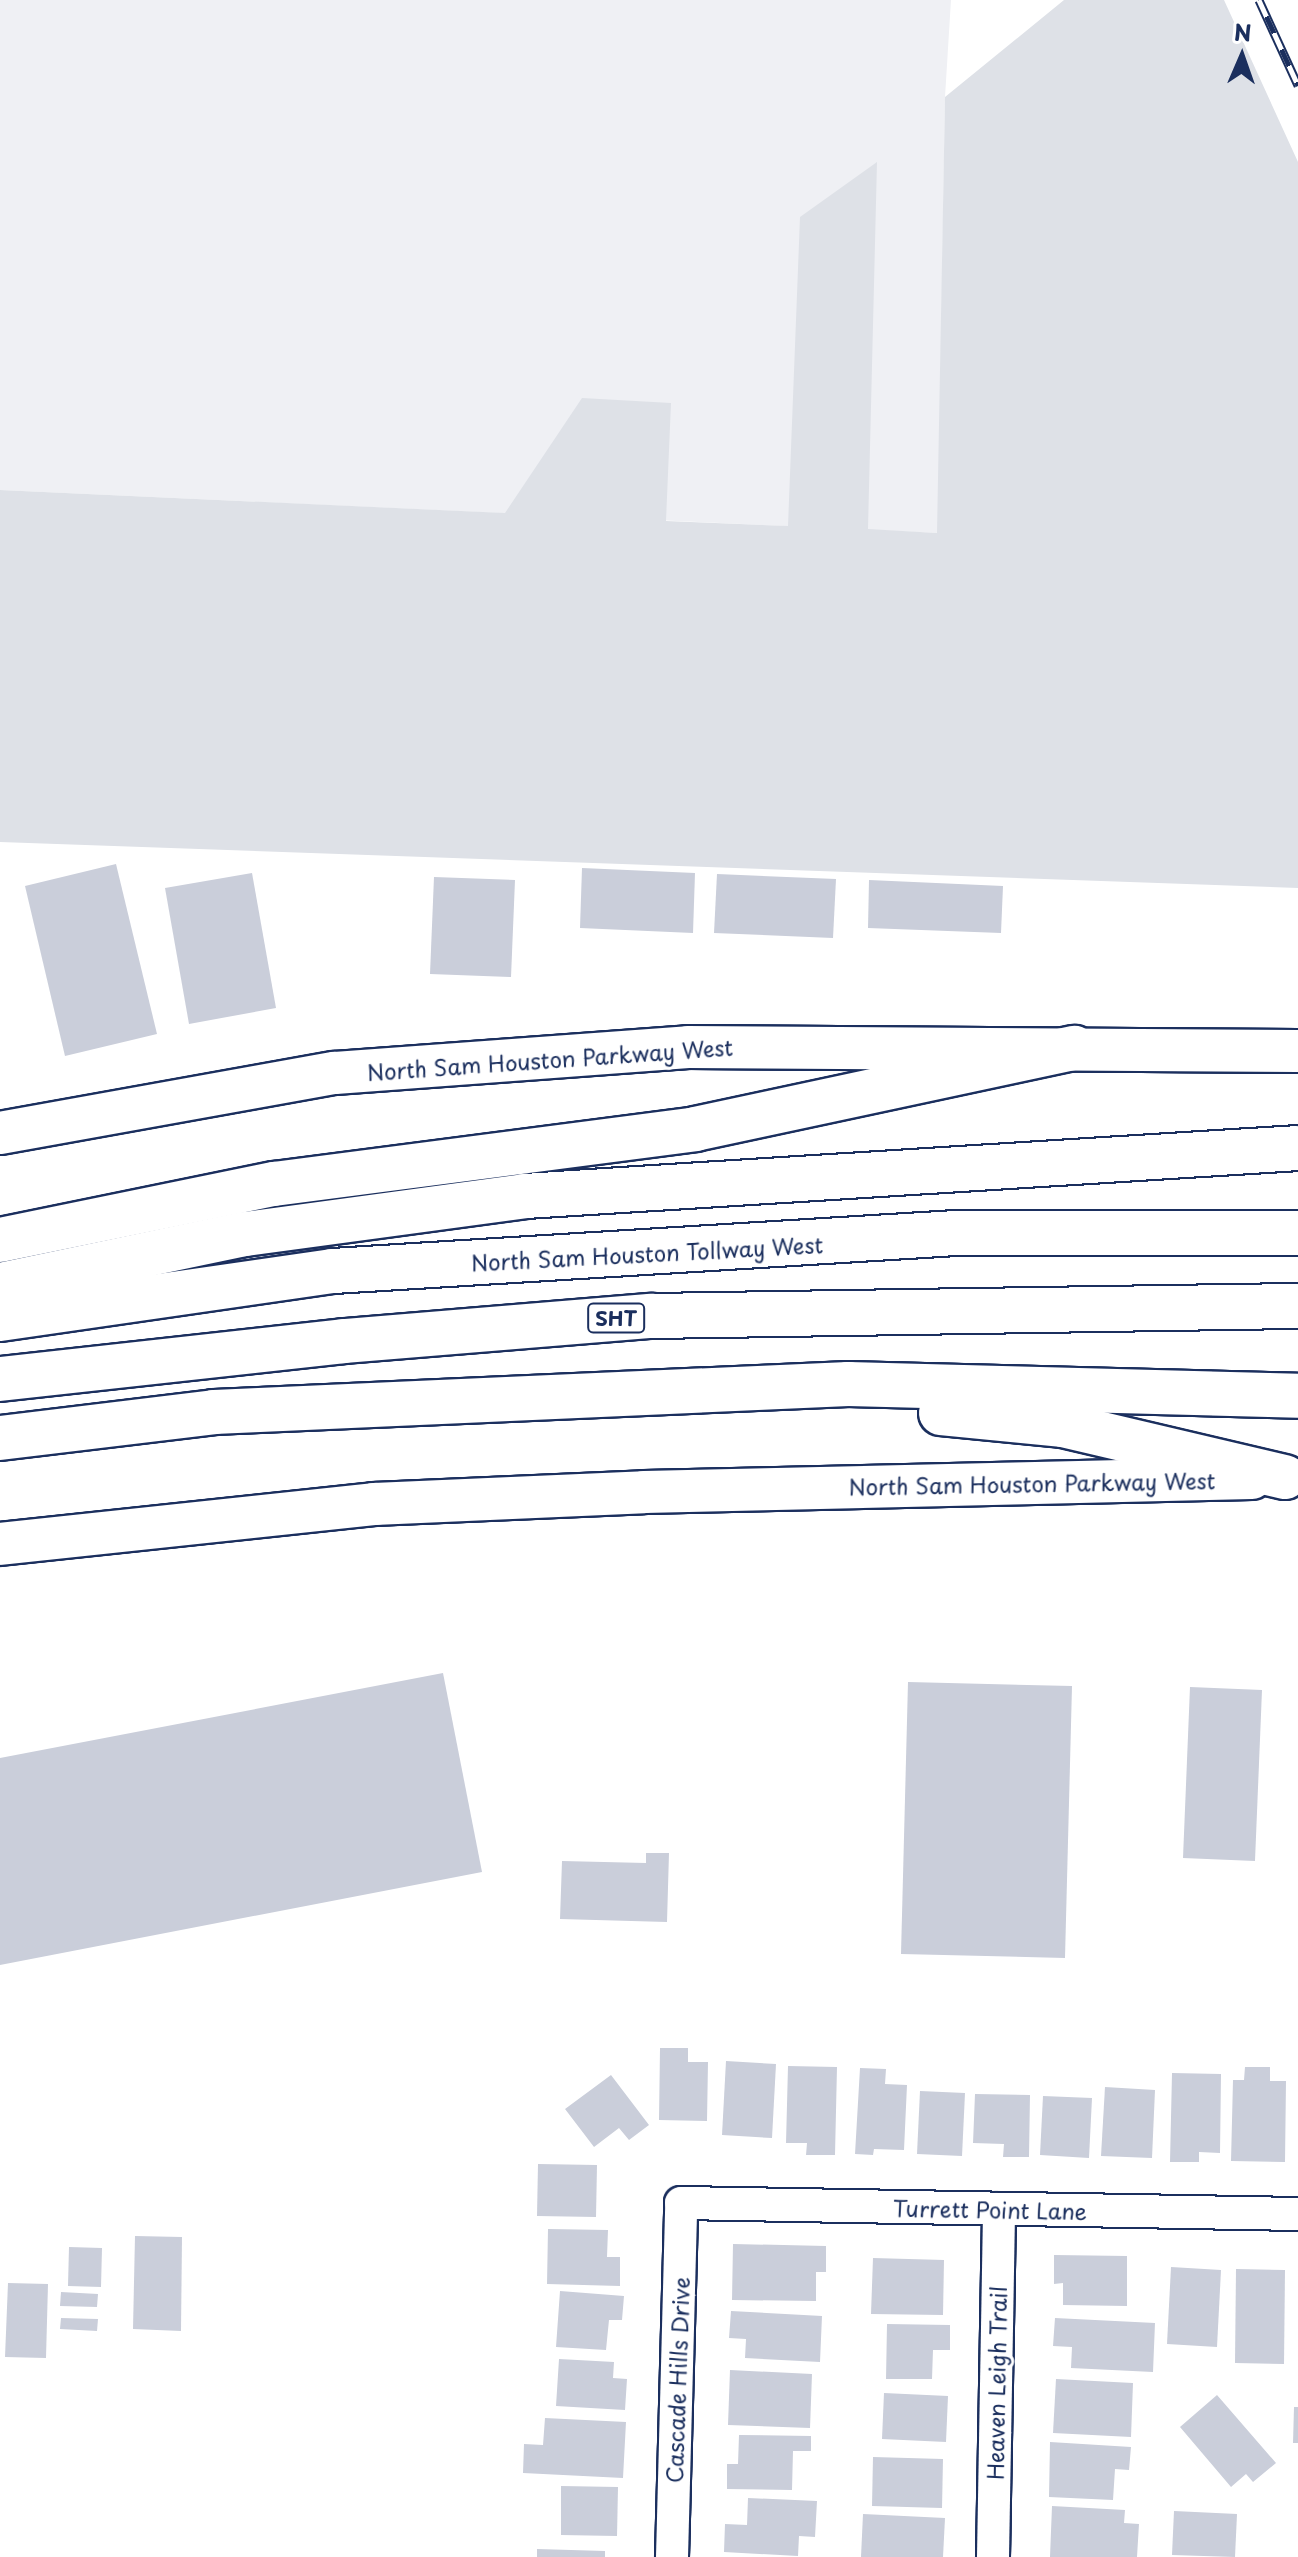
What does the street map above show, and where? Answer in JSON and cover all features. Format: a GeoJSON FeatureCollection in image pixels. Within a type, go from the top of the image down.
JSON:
{"type":"FeatureCollection","features":[{"type":"Feature","properties":{"kind":"highway"},"geometry":{"type":"LineString","coordinates":[[0,1240],[274,1184],[695,1129],[1074,1048]]}},
{"type":"Feature","properties":{"kind":"highway"},"geometry":{"type":"LineString","coordinates":[[0,1285],[245,1234],[525,1196],[1298,1148]]}},
{"type":"Feature","properties":{"kind":"highway","name":"North Sam Houston Tollway West"},"geometry":{"type":"LineString","coordinates":[[0,1319],[333,1271],[956,1233],[1298,1233]]}},
{"type":"Feature","properties":{"kind":"highway","name":"SHT"},"geometry":{"type":"LineString","coordinates":[[0,1379],[344,1341],[651,1316],[1298,1306]]}},
{"type":"Feature","properties":{"kind":"highway"},"geometry":{"type":"LineString","coordinates":[[0,1439],[214,1412],[848,1384],[1298,1396]]}},
{"type":"Feature","properties":{"kind":"highway"},"geometry":{"type":"LineString","coordinates":[[0,1439],[849,1403],[1063,1425],[1292,1477]]}},
{"type":"Feature","properties":{"kind":"main road","name":"North Sam Houston Parkway West"},"geometry":{"type":"LineString","coordinates":[[0,1133],[335,1073],[688,1047],[1298,1051]]}},
{"type":"Feature","properties":{"kind":"main road","name":"North Sam Houston Parkway West"},"geometry":{"type":"LineString","coordinates":[[0,1544],[374,1504],[644,1492],[1292,1477]]}},
{"type":"Feature","properties":{"kind":"street","name":"Turrett Point Lane"},"geometry":{"type":"LineString","coordinates":[[681,2203],[1298,2214]]}},
{"type":"Feature","properties":{"kind":"street","name":"Cascade Hills Drive"},"geometry":{"type":"LineString","coordinates":[[672,2557],[681,2203]]}},
{"type":"Feature","properties":{"kind":"street","name":"Heaven Leigh Trail"},"geometry":{"type":"LineString","coordinates":[[993,2557],[999,2209]]}},
{"type":"Feature","properties":{"kind":"shaded area"},"geometry":{"type":"Polygon","coordinates":[[[0,0],[951,0],[945,97],[938,533],[0,490],[0,0]]]}},
{"type":"Feature","properties":{"kind":"shaded area"},"geometry":{"type":"Polygon","coordinates":[[[1064,0],[1224,0],[1298,162],[1298,888],[0,842],[0,490],[505,513],[582,398],[671,403],[666,521],[788,526],[800,217],[877,162],[868,529],[937,533],[945,97],[1064,0]]]}},
{"type":"Feature","properties":{"kind":"building"},"geometry":{"type":"Polygon","coordinates":[[[116,864],[157,1034],[65,1056],[25,886],[116,864]]]}},
{"type":"Feature","properties":{"kind":"building"},"geometry":{"type":"Polygon","coordinates":[[[582,868],[695,873],[693,933],[580,928],[582,868]]]}},
{"type":"Feature","properties":{"kind":"building"},"geometry":{"type":"Polygon","coordinates":[[[252,873],[276,1008],[189,1024],[165,888],[252,873]]]}},
{"type":"Feature","properties":{"kind":"building"},"geometry":{"type":"Polygon","coordinates":[[[717,874],[836,879],[833,938],[714,933],[717,874]]]}},
{"type":"Feature","properties":{"kind":"building"},"geometry":{"type":"Polygon","coordinates":[[[434,877],[515,880],[511,977],[430,974],[434,877]]]}},
{"type":"Feature","properties":{"kind":"building"},"geometry":{"type":"Polygon","coordinates":[[[869,880],[1003,886],[1001,933],[868,928],[869,880]]]}},
{"type":"Feature","properties":{"kind":"building"},"geometry":{"type":"Polygon","coordinates":[[[443,1673],[482,1872],[0,1965],[0,1758],[443,1673]]]}},
{"type":"Feature","properties":{"kind":"building"},"geometry":{"type":"Polygon","coordinates":[[[908,1682],[1072,1686],[1065,1958],[901,1954],[908,1682]]]}},
{"type":"Feature","properties":{"kind":"building"},"geometry":{"type":"Polygon","coordinates":[[[1190,1687],[1262,1690],[1255,1861],[1183,1858],[1190,1687]]]}},
{"type":"Feature","properties":{"kind":"building"},"geometry":{"type":"Polygon","coordinates":[[[646,1853],[669,1853],[667,1922],[560,1919],[562,1861],[646,1863],[646,1853]]]}},
{"type":"Feature","properties":{"kind":"building"},"geometry":{"type":"Polygon","coordinates":[[[660,2048],[688,2048],[688,2062],[708,2062],[707,2121],[659,2120],[660,2048]]]}},
{"type":"Feature","properties":{"kind":"building"},"geometry":{"type":"Polygon","coordinates":[[[726,2061],[776,2064],[772,2138],[722,2135],[726,2061]]]}},
{"type":"Feature","properties":{"kind":"building"},"geometry":{"type":"Polygon","coordinates":[[[788,2066],[837,2067],[835,2155],[806,2155],[807,2143],[786,2143],[788,2066]]]}},
{"type":"Feature","properties":{"kind":"building"},"geometry":{"type":"Polygon","coordinates":[[[1245,2067],[1270,2067],[1270,2081],[1286,2081],[1285,2162],[1231,2161],[1233,2080],[1244,2080],[1245,2067]]]}},
{"type":"Feature","properties":{"kind":"building"},"geometry":{"type":"Polygon","coordinates":[[[860,2068],[886,2069],[885,2084],[907,2085],[904,2150],[874,2149],[873,2155],[855,2154],[860,2068]]]}},
{"type":"Feature","properties":{"kind":"building"},"geometry":{"type":"Polygon","coordinates":[[[1172,2073],[1221,2074],[1220,2153],[1199,2152],[1199,2162],[1170,2162],[1172,2073]]]}},
{"type":"Feature","properties":{"kind":"building"},"geometry":{"type":"Polygon","coordinates":[[[611,2075],[649,2125],[629,2140],[619,2128],[594,2147],[565,2109],[611,2075]]]}},
{"type":"Feature","properties":{"kind":"building"},"geometry":{"type":"Polygon","coordinates":[[[1105,2087],[1155,2090],[1152,2158],[1101,2156],[1105,2087]]]}},
{"type":"Feature","properties":{"kind":"building"},"geometry":{"type":"Polygon","coordinates":[[[920,2091],[965,2093],[962,2156],[917,2154],[920,2091]]]}},
{"type":"Feature","properties":{"kind":"building"},"geometry":{"type":"Polygon","coordinates":[[[975,2094],[1030,2095],[1029,2157],[1003,2157],[1004,2144],[973,2143],[975,2094]]]}},
{"type":"Feature","properties":{"kind":"building"},"geometry":{"type":"Polygon","coordinates":[[[1043,2096],[1092,2098],[1089,2158],[1040,2155],[1043,2096]]]}},
{"type":"Feature","properties":{"kind":"building"},"geometry":{"type":"Polygon","coordinates":[[[538,2164],[597,2165],[596,2217],[537,2216],[538,2164]]]}},
{"type":"Feature","properties":{"kind":"building"},"geometry":{"type":"Polygon","coordinates":[[[548,2229],[608,2230],[607,2257],[620,2257],[620,2286],[547,2284],[548,2229]]]}},
{"type":"Feature","properties":{"kind":"building"},"geometry":{"type":"Polygon","coordinates":[[[135,2236],[182,2237],[181,2331],[133,2329],[135,2236]]]}},
{"type":"Feature","properties":{"kind":"building"},"geometry":{"type":"Polygon","coordinates":[[[733,2244],[826,2246],[826,2272],[816,2272],[816,2301],[732,2300],[733,2244]]]}},
{"type":"Feature","properties":{"kind":"building"},"geometry":{"type":"Polygon","coordinates":[[[69,2247],[102,2248],[101,2287],[68,2286],[69,2247]]]}},
{"type":"Feature","properties":{"kind":"building"},"geometry":{"type":"Polygon","coordinates":[[[1054,2255],[1127,2256],[1127,2306],[1063,2305],[1063,2283],[1054,2284],[1054,2255]]]}},
{"type":"Feature","properties":{"kind":"building"},"geometry":{"type":"Polygon","coordinates":[[[873,2258],[944,2260],[943,2315],[871,2314],[873,2258]]]}},
{"type":"Feature","properties":{"kind":"building"},"geometry":{"type":"Polygon","coordinates":[[[1171,2267],[1221,2270],[1217,2347],[1167,2344],[1171,2267]]]}},
{"type":"Feature","properties":{"kind":"building"},"geometry":{"type":"Polygon","coordinates":[[[1236,2269],[1285,2270],[1284,2364],[1235,2363],[1236,2269]]]}},
{"type":"Feature","properties":{"kind":"building"},"geometry":{"type":"Polygon","coordinates":[[[8,2283],[48,2284],[46,2358],[5,2357],[8,2283]]]}},
{"type":"Feature","properties":{"kind":"building"},"geometry":{"type":"Polygon","coordinates":[[[560,2291],[624,2296],[622,2320],[609,2320],[606,2350],[556,2347],[560,2291]]]}},
{"type":"Feature","properties":{"kind":"building"},"geometry":{"type":"Polygon","coordinates":[[[61,2292],[98,2294],[97,2307],[60,2306],[61,2292]]]}},
{"type":"Feature","properties":{"kind":"building"},"geometry":{"type":"Polygon","coordinates":[[[731,2311],[822,2316],[820,2362],[745,2358],[746,2339],[729,2338],[731,2311]]]}},
{"type":"Feature","properties":{"kind":"building"},"geometry":{"type":"Polygon","coordinates":[[[61,2318],[98,2319],[97,2331],[60,2329],[61,2318]]]}},
{"type":"Feature","properties":{"kind":"building"},"geometry":{"type":"Polygon","coordinates":[[[1055,2318],[1155,2323],[1153,2372],[1071,2368],[1072,2347],[1053,2346],[1055,2318]]]}},
{"type":"Feature","properties":{"kind":"building"},"geometry":{"type":"Polygon","coordinates":[[[887,2324],[950,2325],[950,2350],[933,2350],[932,2379],[886,2379],[887,2324]]]}},
{"type":"Feature","properties":{"kind":"building"},"geometry":{"type":"Polygon","coordinates":[[[559,2359],[614,2362],[613,2378],[627,2379],[625,2410],[556,2406],[559,2359]]]}},
{"type":"Feature","properties":{"kind":"building"},"geometry":{"type":"Polygon","coordinates":[[[730,2370],[812,2374],[810,2428],[728,2425],[730,2370]]]}},
{"type":"Feature","properties":{"kind":"building"},"geometry":{"type":"Polygon","coordinates":[[[1056,2379],[1133,2383],[1131,2437],[1053,2433],[1056,2379]]]}},
{"type":"Feature","properties":{"kind":"building"},"geometry":{"type":"Polygon","coordinates":[[[884,2393],[948,2396],[946,2442],[882,2439],[884,2393]]]}},
{"type":"Feature","properties":{"kind":"building"},"geometry":{"type":"Polygon","coordinates":[[[1217,2395],[1276,2463],[1253,2482],[1246,2474],[1231,2487],[1180,2427],[1217,2395]]]}},
{"type":"Feature","properties":{"kind":"building"},"geometry":{"type":"Polygon","coordinates":[[[1294,2407],[1298,2407],[1298,2443],[1293,2443],[1294,2407]]]}},
{"type":"Feature","properties":{"kind":"building"},"geometry":{"type":"Polygon","coordinates":[[[545,2418],[626,2422],[623,2478],[523,2473],[524,2444],[543,2445],[545,2418]]]}},
{"type":"Feature","properties":{"kind":"building"},"geometry":{"type":"Polygon","coordinates":[[[739,2435],[811,2436],[811,2451],[793,2451],[792,2490],[727,2489],[727,2464],[738,2464],[739,2435]]]}},
{"type":"Feature","properties":{"kind":"building"},"geometry":{"type":"Polygon","coordinates":[[[1050,2442],[1131,2447],[1129,2470],[1115,2469],[1113,2500],[1049,2497],[1050,2442]]]}},
{"type":"Feature","properties":{"kind":"building"},"geometry":{"type":"Polygon","coordinates":[[[873,2457],[943,2459],[942,2508],[872,2506],[873,2457]]]}},
{"type":"Feature","properties":{"kind":"building"},"geometry":{"type":"Polygon","coordinates":[[[561,2486],[618,2487],[617,2536],[561,2535],[561,2486]]]}},
{"type":"Feature","properties":{"kind":"building"},"geometry":{"type":"Polygon","coordinates":[[[748,2498],[817,2501],[815,2537],[799,2536],[798,2556],[724,2552],[725,2524],[747,2525],[748,2498]]]}},
{"type":"Feature","properties":{"kind":"building"},"geometry":{"type":"Polygon","coordinates":[[[1052,2506],[1125,2510],[1124,2523],[1139,2524],[1137,2557],[1050,2557],[1052,2506]]]}},
{"type":"Feature","properties":{"kind":"building"},"geometry":{"type":"Polygon","coordinates":[[[1174,2511],[1237,2514],[1235,2557],[1172,2555],[1174,2511]]]}},
{"type":"Feature","properties":{"kind":"building"},"geometry":{"type":"Polygon","coordinates":[[[863,2514],[945,2518],[943,2557],[861,2557],[863,2514]]]}},
{"type":"Feature","properties":{"kind":"building"},"geometry":{"type":"Polygon","coordinates":[[[537,2549],[605,2551],[605,2557],[537,2557],[537,2549]]]}},
{"type":"Feature","properties":{"kind":"railway"},"geometry":{"type":"LineString","coordinates":[[1259,0],[1298,85]]}}]}
